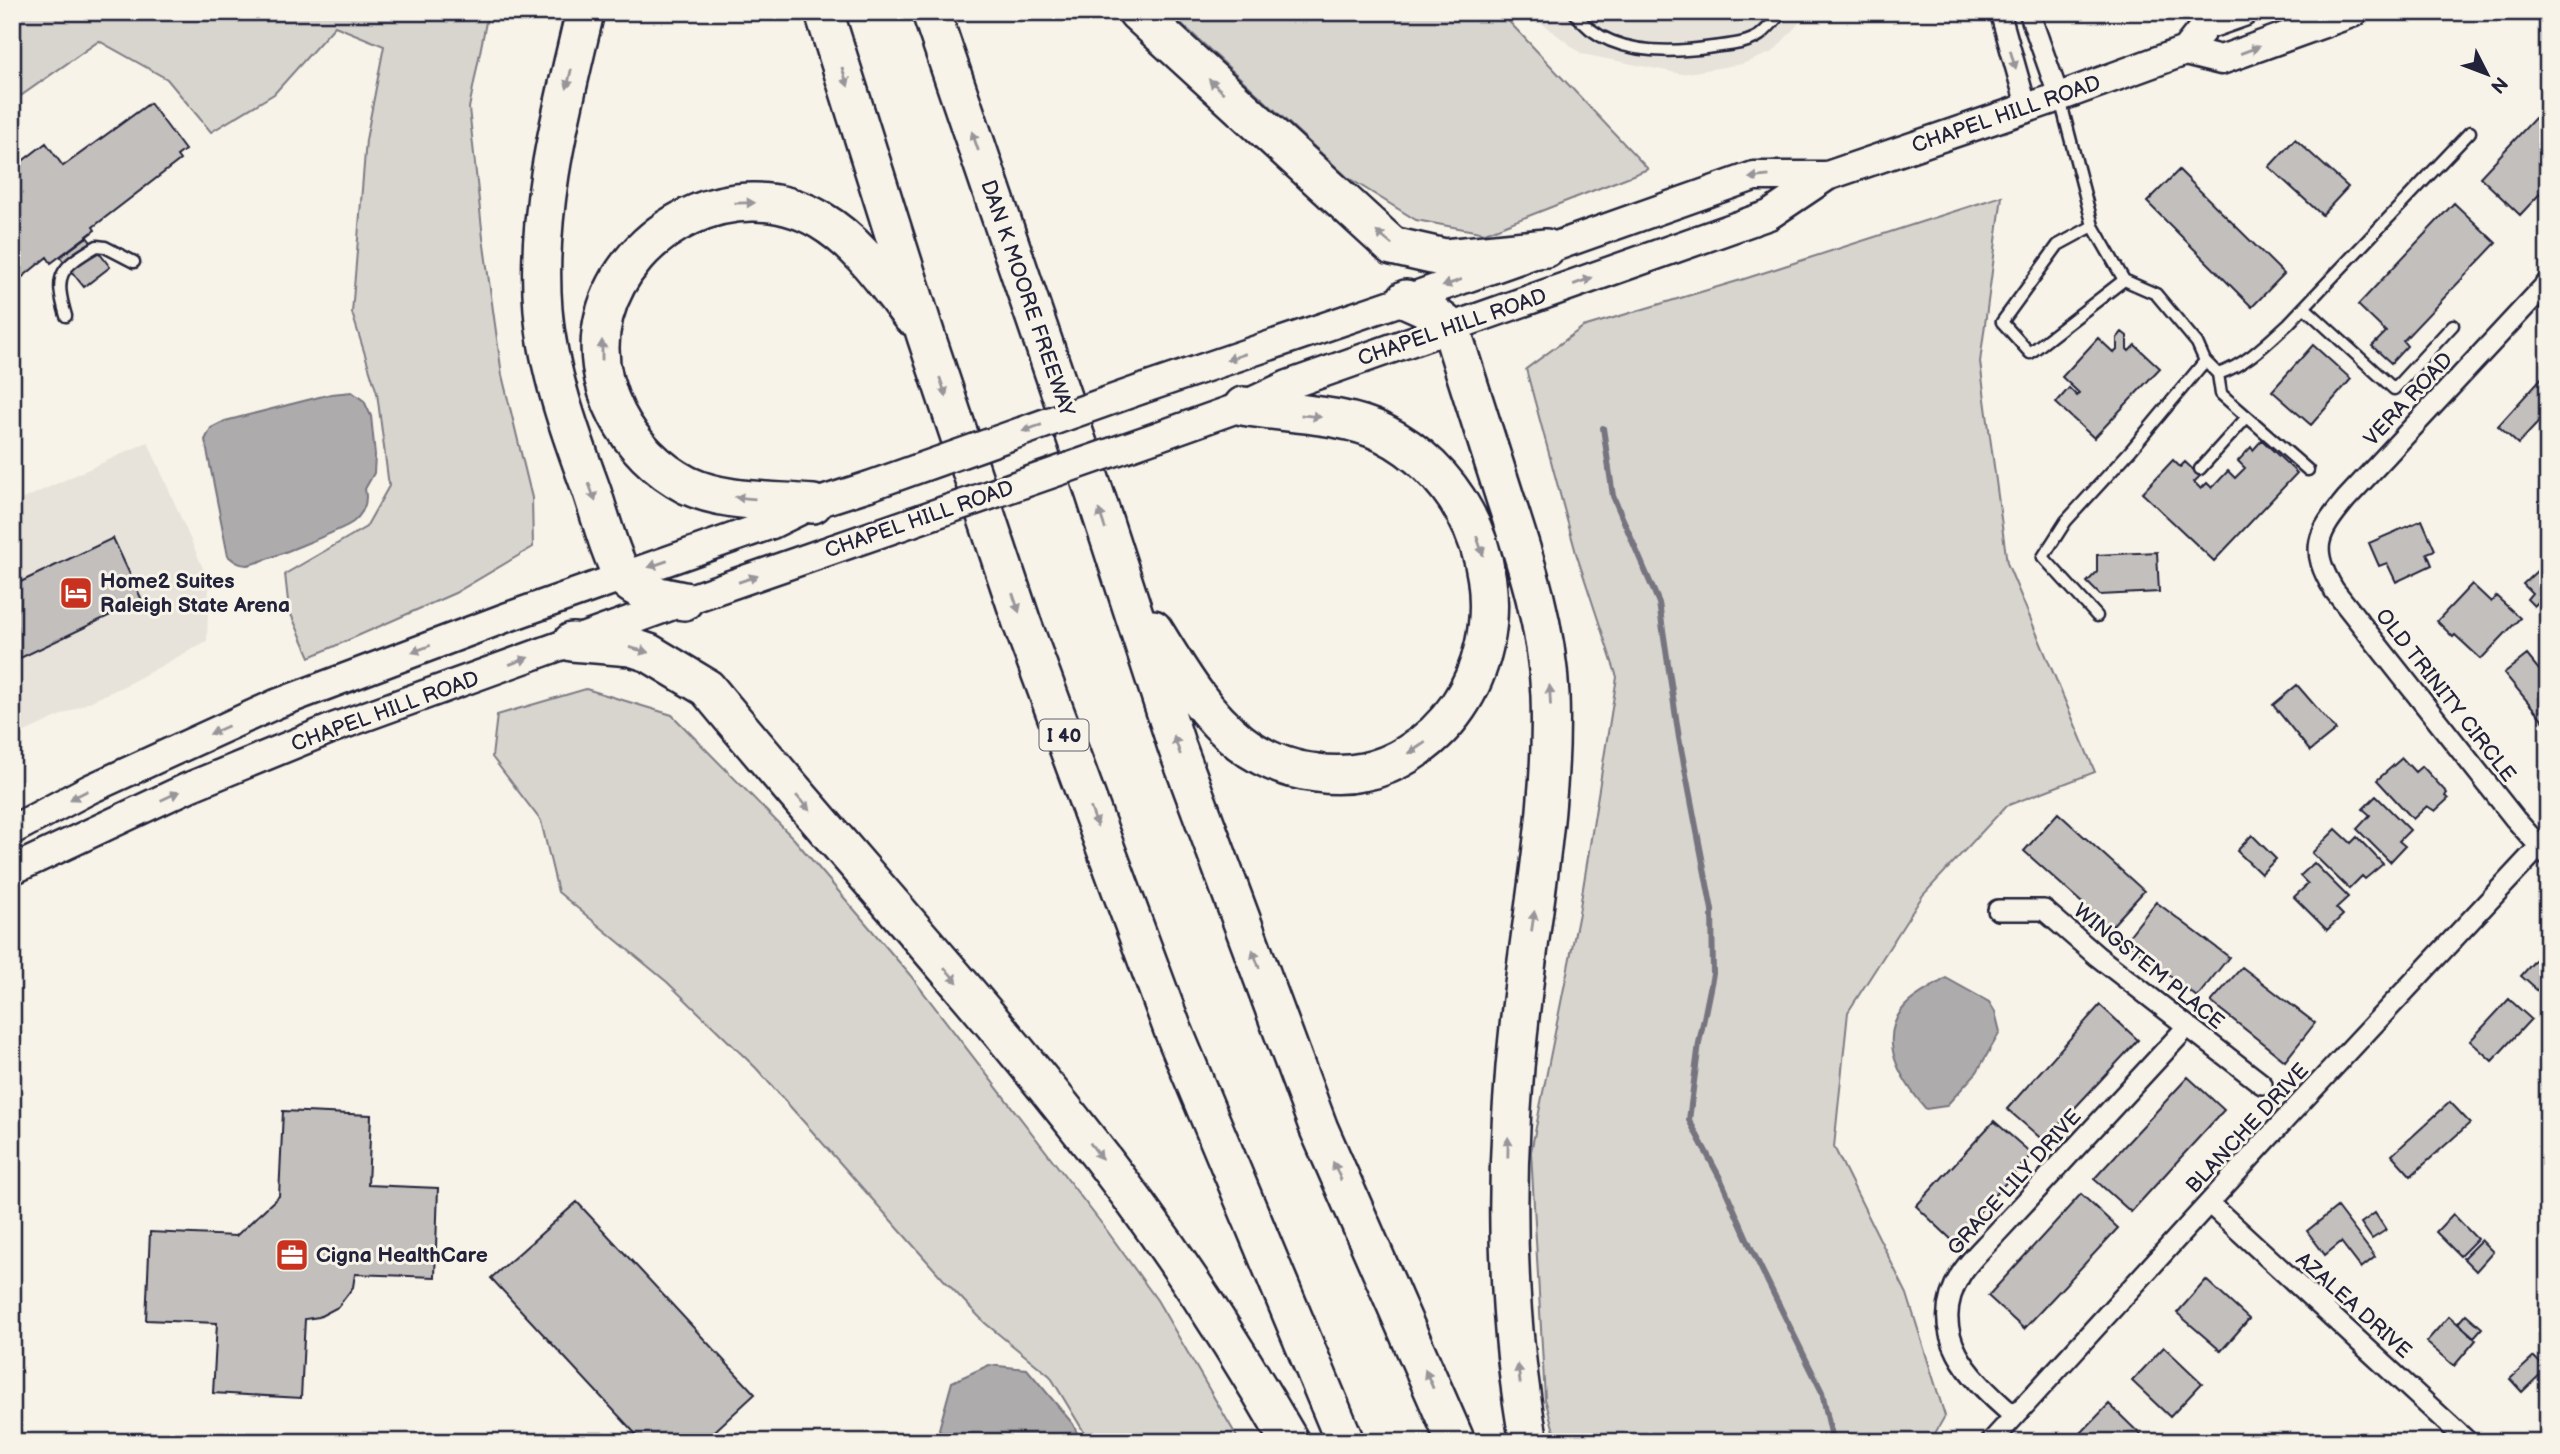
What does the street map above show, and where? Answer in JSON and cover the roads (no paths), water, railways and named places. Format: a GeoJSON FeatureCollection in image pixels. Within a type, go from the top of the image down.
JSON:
{"type":"FeatureCollection","features":[{"type":"Feature","properties":{"kind":"highway"},"geometry":{"type":"LineString","coordinates":[[585,12],[548,182],[544,222],[543,312],[550,356],[564,410],[623,576],[652,594],[684,601]]}},
{"type":"Feature","properties":{"kind":"highway","name":"I 40"},"geometry":{"type":"LineString","coordinates":[[824,12],[926,336],[1022,623],[1173,1030],[1345,1442]]}},
{"type":"Feature","properties":{"kind":"highway","name":"DAN K MOORE FREEWAY"},"geometry":{"type":"LineString","coordinates":[[931,12],[1124,584]]}},
{"type":"Feature","properties":{"kind":"highway"},"geometry":{"type":"LineString","coordinates":[[1137,12],[1392,246],[1444,258],[1546,248]]}},
{"type":"Feature","properties":{"kind":"highway"},"geometry":{"type":"LineString","coordinates":[[813,504],[740,499],[713,494],[689,485],[651,460],[633,440],[609,397],[603,374],[601,346],[604,317],[613,294],[630,265],[649,243],[664,231],[697,212],[739,202],[778,205],[801,211],[819,220],[855,246],[926,336]]}},
{"type":"Feature","properties":{"kind":"highway"},"geometry":{"type":"LineString","coordinates":[[1406,299],[1424,307],[1451,328],[1532,583],[1544,637],[1550,691],[1551,746],[1547,821],[1520,1015],[1509,1133],[1507,1230],[1512,1318],[1529,1442]]}},
{"type":"Feature","properties":{"kind":"highway"},"geometry":{"type":"LineString","coordinates":[[1124,584],[1182,676],[1212,717],[1257,753],[1282,765],[1328,775],[1349,775],[1383,767],[1426,742],[1448,722],[1460,705],[1474,680],[1484,650],[1489,582],[1485,562],[1470,523],[1446,484],[1416,454],[1383,433],[1340,419],[1243,406]]}},
{"type":"Feature","properties":{"kind":"highway"},"geometry":{"type":"LineString","coordinates":[[1124,584],[1177,747],[1319,1129],[1456,1442]]}},
{"type":"Feature","properties":{"kind":"highway"},"geometry":{"type":"LineString","coordinates":[[572,642],[631,648],[649,653],[708,688],[1082,1133],[1188,1278],[1290,1442]]}},
{"type":"Feature","properties":{"kind":"main road","name":"CHAPEL HILL ROAD"},"geometry":{"type":"LineString","coordinates":[[12,870],[190,788],[333,728],[684,601],[1243,406],[1288,385],[1769,215],[1827,176],[2185,51],[2206,25],[2243,12]]}},
{"type":"Feature","properties":{"kind":"main road"},"geometry":{"type":"LineString","coordinates":[[2185,51],[2221,60],[2354,12]]}},
{"type":"Feature","properties":{"kind":"main road","name":"CHAPEL HILL ROAD"},"geometry":{"type":"LineString","coordinates":[[14,823],[276,704],[772,524],[813,504],[1754,176],[1827,176]]}},
{"type":"Feature","properties":{"kind":"street"},"geometry":{"type":"LineString","coordinates":[[2000,12],[2027,108]]}},
{"type":"Feature","properties":{"kind":"street"},"geometry":{"type":"LineString","coordinates":[[2029,12],[2059,97]]}},
{"type":"Feature","properties":{"kind":"street","name":"VERA ROAD"},"geometry":{"type":"LineString","coordinates":[[2318,555],[2320,537],[2330,518],[2346,499],[2548,282]]}},
{"type":"Feature","properties":{"kind":"street","name":"OLD TRINITY CIRCLE"},"geometry":{"type":"LineString","coordinates":[[2318,555],[2324,574],[2334,590],[2543,851]]}},
{"type":"Feature","properties":{"kind":"street","name":"BLANCHE DRIVE"},"geometry":{"type":"LineString","coordinates":[[1991,1442],[2209,1203],[2543,851]]}},
{"type":"Feature","properties":{"kind":"street","name":"WINGSTEM PLACE"},"geometry":{"type":"LineString","coordinates":[[1998,910],[2044,910],[2097,956],[2262,1084]]}},
{"type":"Feature","properties":{"kind":"street","name":"GRACE LILY DRIVE"},"geometry":{"type":"LineString","coordinates":[[2014,1416],[1965,1370],[1956,1353],[1948,1326],[1948,1306],[1953,1290],[1962,1273],[1993,1237],[2187,1027]]}},
{"type":"Feature","properties":{"kind":"street","name":"AZALEA DRIVE"},"geometry":{"type":"LineString","coordinates":[[2209,1203],[2468,1442]]}},
{"type":"Feature","properties":{"kind":"lane"},"geometry":{"type":"LineString","coordinates":[[1574,12],[1598,35],[1629,47],[1679,52],[1746,41],[1759,36],[1782,12]]}},
{"type":"Feature","properties":{"kind":"lane"},"geometry":{"type":"LineString","coordinates":[[2059,97],[2094,226],[2124,280],[2156,294],[2197,343],[2205,361],[2218,374],[2221,394],[2308,470]]}},
{"type":"Feature","properties":{"kind":"lane"},"geometry":{"type":"LineString","coordinates":[[2218,374],[2233,369],[2257,352],[2304,307],[2470,132]]}},
{"type":"Feature","properties":{"kind":"lane"},"geometry":{"type":"LineString","coordinates":[[2094,226],[2058,246],[2002,322],[2030,353],[2124,280]]}},
{"type":"Feature","properties":{"kind":"lane"},"geometry":{"type":"LineString","coordinates":[[66,316],[59,282],[65,270],[75,261],[97,246],[105,247],[134,262]]}},
{"type":"Feature","properties":{"kind":"lane"},"geometry":{"type":"LineString","coordinates":[[2304,307],[2394,389],[2453,325]]}},
{"type":"Feature","properties":{"kind":"lane"},"geometry":{"type":"LineString","coordinates":[[2097,616],[2043,557],[2066,521],[2131,450],[2205,361]]}},
{"type":"Feature","properties":{"kind":"lane"},"geometry":{"type":"LineString","coordinates":[[2200,469],[2247,417]]}},
{"type":"Feature","properties":{"kind":"waterway"},"geometry":{"type":"LineString","coordinates":[[1603,428],[1613,496],[1659,603],[1679,738],[1712,910],[1713,974],[1699,1043],[1689,1120],[1721,1180],[1752,1250],[1822,1392],[1833,1442]]}},
{"type":"Feature","properties":{"kind":"place","name":"Home2 Suites Raleigh State Arena"},"geometry":{"type":"Point","coordinates":[76,593]}},
{"type":"Feature","properties":{"kind":"place","name":"Cigna HealthCare"},"geometry":{"type":"Point","coordinates":[292,1255]}}]}
